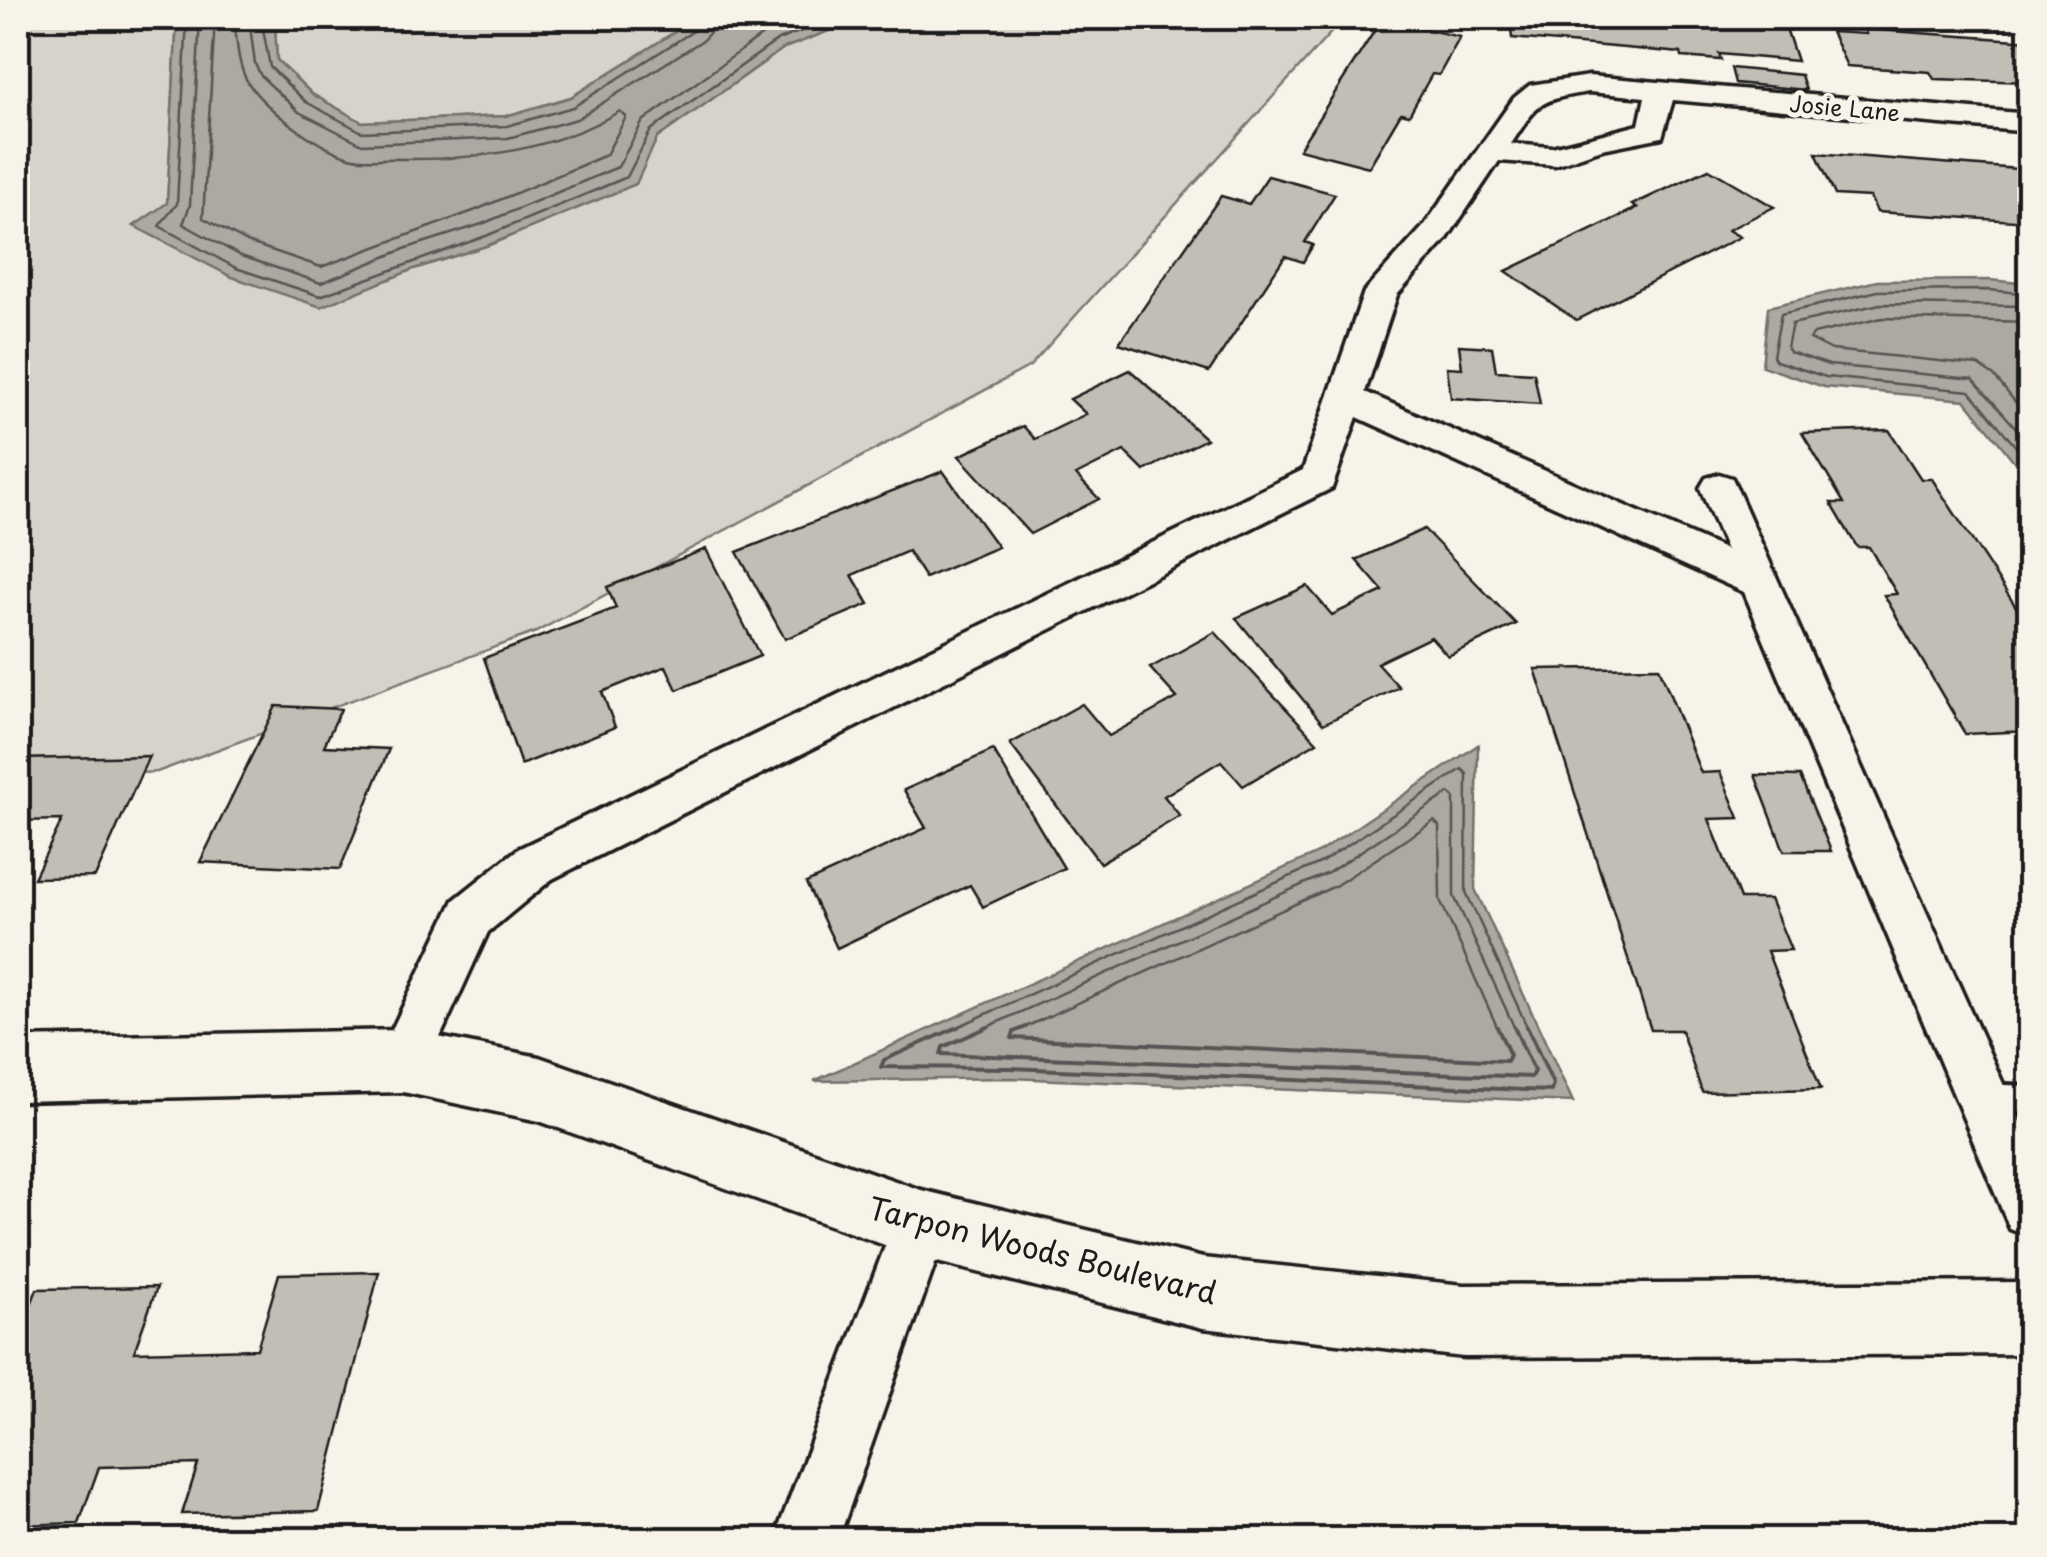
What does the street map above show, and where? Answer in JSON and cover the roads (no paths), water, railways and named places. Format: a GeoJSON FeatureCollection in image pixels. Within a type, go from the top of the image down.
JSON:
{"type":"FeatureCollection","features":[{"type":"Feature","properties":{"kind":"street","name":"Josie Lane"},"geometry":{"type":"LineString","coordinates":[[1492,152],[1524,104],[1540,90],[1589,84],[2030,123]]}},
{"type":"Feature","properties":{"kind":"street"},"geometry":{"type":"LineString","coordinates":[[404,1061],[470,916],[535,864],[1320,478],[1382,292],[1434,232],[1492,152],[1554,156],[1594,142],[1652,131],[1661,91]]}},
{"type":"Feature","properties":{"kind":"street"},"geometry":{"type":"LineString","coordinates":[[1347,398],[1760,582]]}},
{"type":"Feature","properties":{"kind":"street"},"geometry":{"type":"LineString","coordinates":[[1720,488],[2030,1210]]}},
{"type":"Feature","properties":{"kind":"street","name":"Tarpon Woods Boulevard"},"geometry":{"type":"LineString","coordinates":[[18,1070],[404,1061],[539,1089],[921,1224],[1202,1294],[1464,1321],[2030,1318]]}},
{"type":"Feature","properties":{"kind":"street"},"geometry":{"type":"LineString","coordinates":[[806,1540],[921,1224]]}},
{"type":"Feature","properties":{"kind":"lane"},"geometry":{"type":"LineString","coordinates":[[1981,1097],[2030,1099]]}},
{"type":"Feature","properties":{"kind":"water"},"geometry":{"type":"Polygon","coordinates":[[[177,18],[269,18],[275,27],[277,60],[312,94],[362,122],[506,116],[571,97],[697,18],[863,18],[784,48],[657,138],[636,184],[489,245],[414,269],[321,307],[232,277],[134,226],[167,203],[177,18]]]}},
{"type":"Feature","properties":{"kind":"water"},"geometry":{"type":"Polygon","coordinates":[[[1989,280],[2029,284],[2029,480],[1965,400],[1824,387],[1762,366],[1768,307],[1877,281],[1989,280]]]}},
{"type":"Feature","properties":{"kind":"water"},"geometry":{"type":"Polygon","coordinates":[[[1478,745],[1475,889],[1573,1102],[1010,1078],[814,1081],[1318,853],[1478,745]]]}}]}
